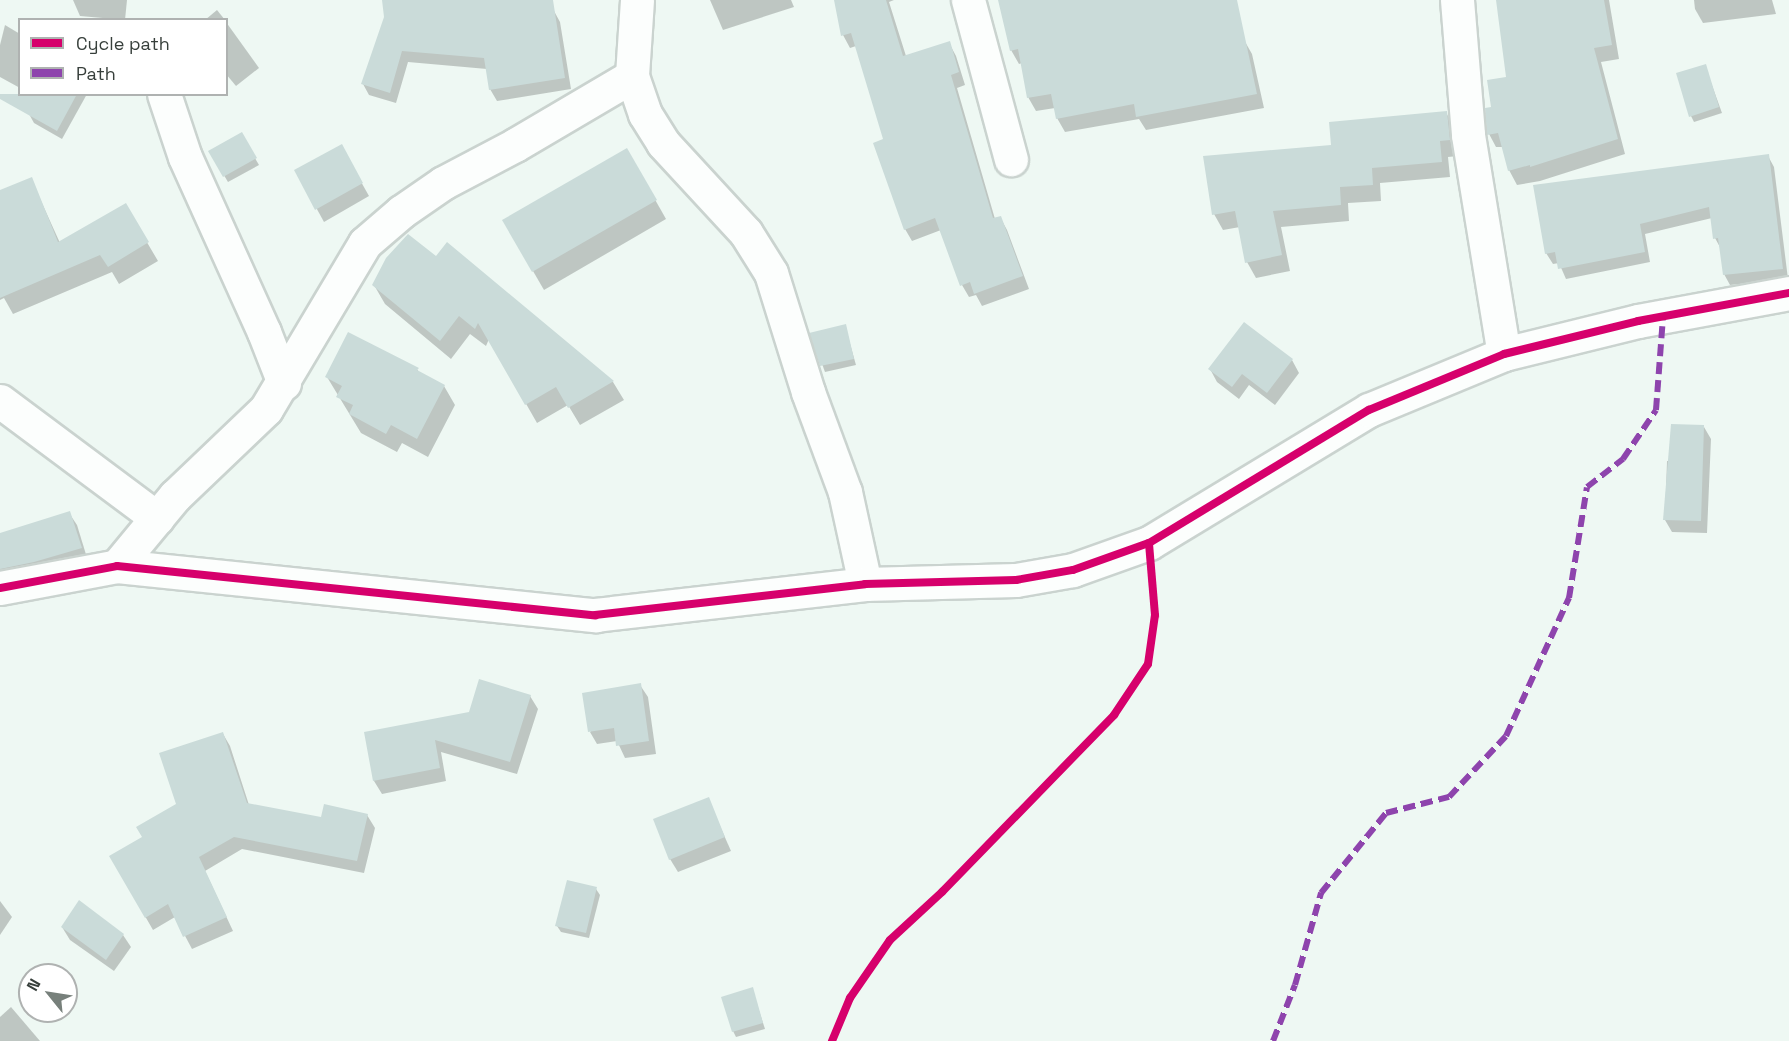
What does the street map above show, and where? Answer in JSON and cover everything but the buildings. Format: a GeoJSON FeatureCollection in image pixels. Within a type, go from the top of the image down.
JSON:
{"type":"FeatureCollection","features":[{"type":"Feature","properties":{"kind":"street"},"geometry":{"type":"LineString","coordinates":[[637,0],[632,76],[645,114],[663,143],[746,233],[771,273],[808,392],[845,492],[865,584]]}},
{"type":"Feature","properties":{"kind":"street"},"geometry":{"type":"LineString","coordinates":[[968,0],[1011,159]]}},
{"type":"Feature","properties":{"kind":"street"},"geometry":{"type":"LineString","coordinates":[[1457,0],[1468,135],[1504,354]]}},
{"type":"Feature","properties":{"kind":"street"},"geometry":{"type":"LineString","coordinates":[[117,566],[175,496],[266,409],[284,383],[364,243],[401,212],[443,183],[515,145],[632,76]]}},
{"type":"Feature","properties":{"kind":"street"},"geometry":{"type":"LineString","coordinates":[[165,96],[185,157],[264,332],[284,383]]}},
{"type":"Feature","properties":{"kind":"street"},"geometry":{"type":"LineString","coordinates":[[0,588],[117,566],[595,615],[865,584],[1016,580],[1073,570],[1149,543],[1369,410],[1504,354],[1638,321],[1789,293]]}},
{"type":"Feature","properties":{"kind":"street"},"geometry":{"type":"LineString","coordinates":[[0,401],[157,518]]}},
{"type":"Feature","properties":{"kind":"marked path"},"geometry":{"type":"LineString","coordinates":[[1273,1041],[1295,985],[1321,893],[1386,813],[1449,797],[1506,736],[1569,598],[1587,487],[1623,459],[1656,410],[1663,317]]}},
{"type":"Feature","properties":{"kind":"cycle path"},"geometry":{"type":"LineString","coordinates":[[0,588],[117,566],[595,615],[865,584],[1016,580],[1073,570],[1149,543],[1369,410],[1504,354],[1638,321],[1789,293]]}},
{"type":"Feature","properties":{"kind":"cycle path"},"geometry":{"type":"LineString","coordinates":[[832,1041],[850,998],[890,940],[942,892],[1114,715],[1148,664],[1155,615],[1149,543]]}}]}
